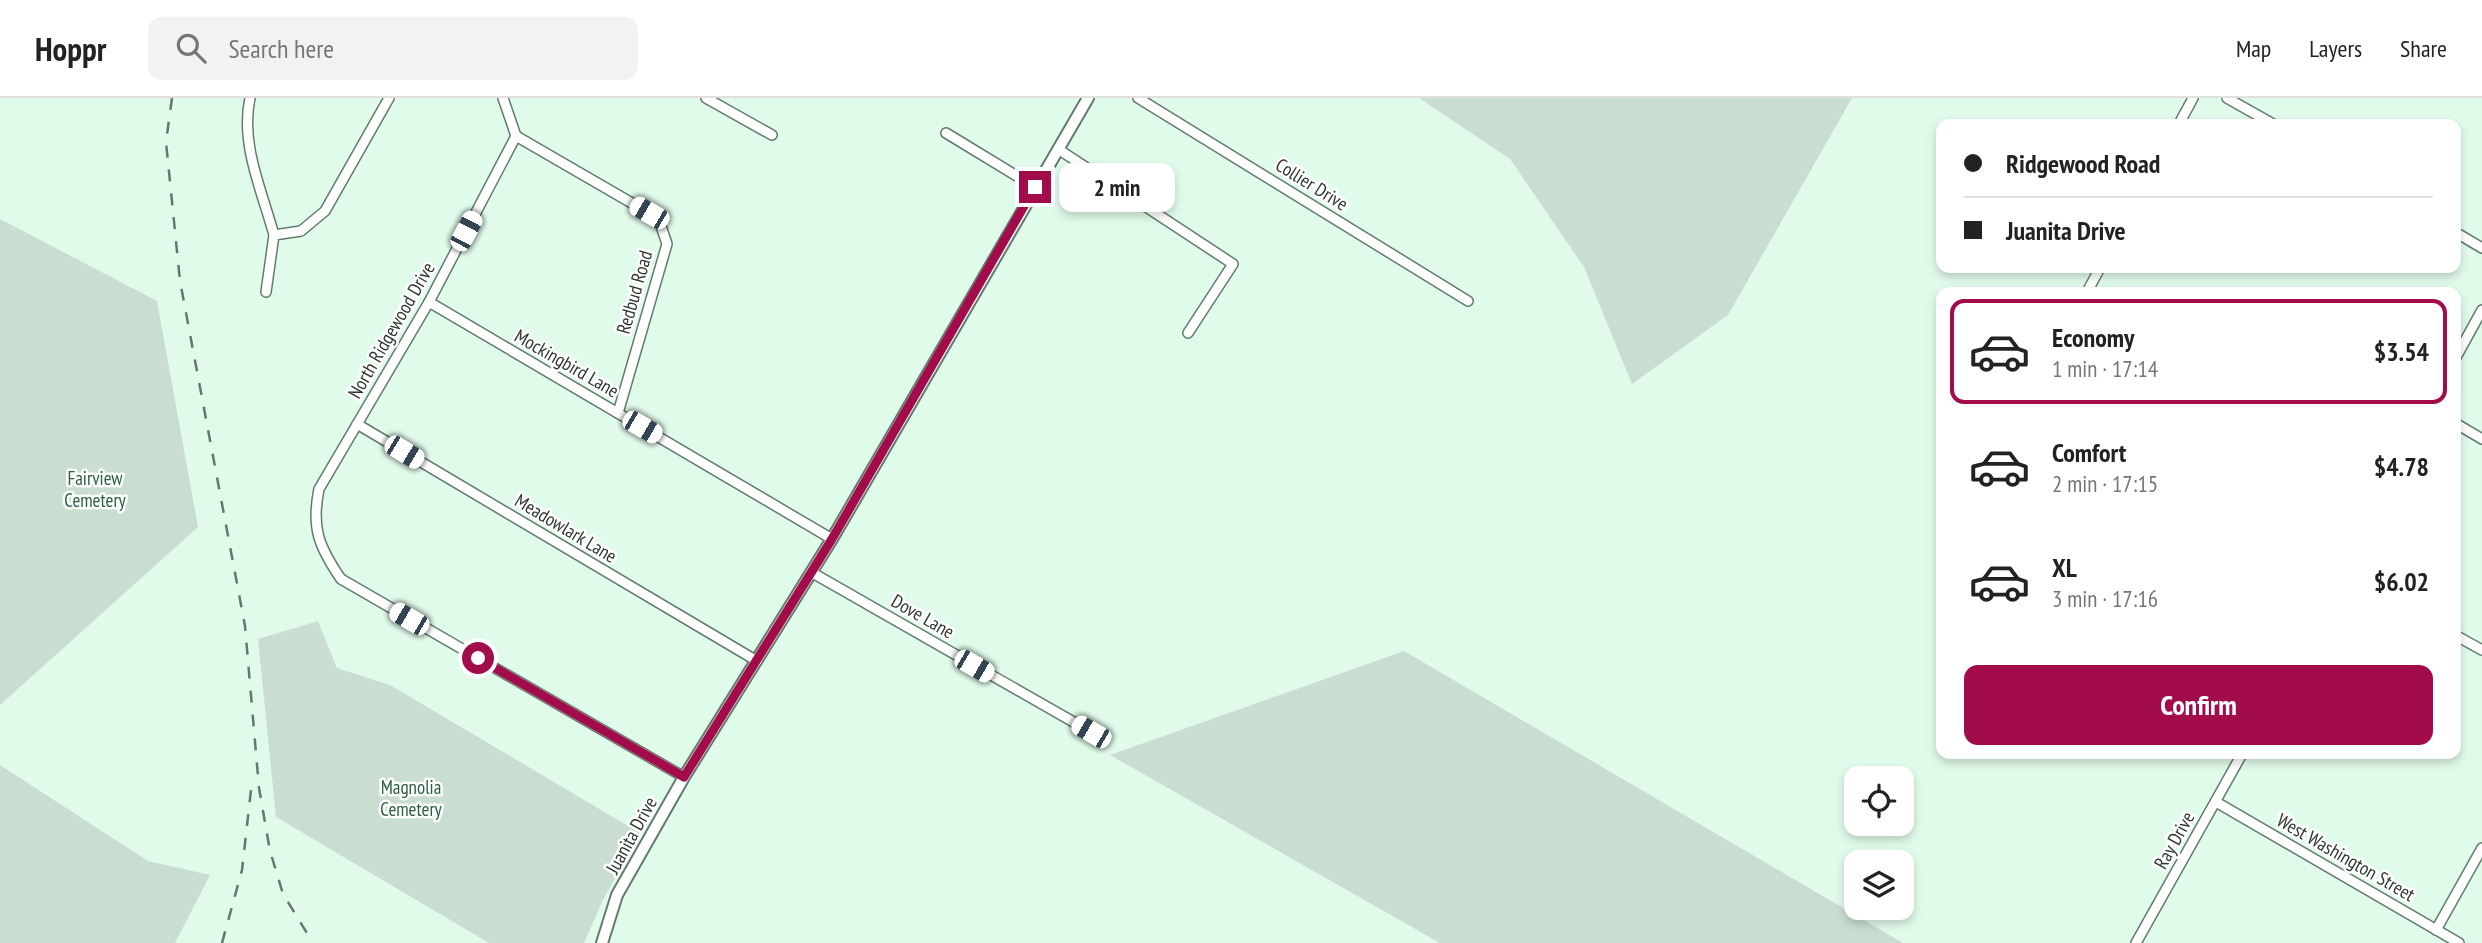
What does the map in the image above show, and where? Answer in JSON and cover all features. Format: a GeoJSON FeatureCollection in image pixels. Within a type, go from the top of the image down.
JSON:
{"type":"FeatureCollection","features":[{"type":"Feature","properties":{"kind":"street"},"geometry":{"type":"LineString","coordinates":[[250,98],[246,116],[249,149],[274,235],[266,292]]}},
{"type":"Feature","properties":{"kind":"street"},"geometry":{"type":"LineString","coordinates":[[274,235],[301,230],[325,211],[389,98]]}},
{"type":"Feature","properties":{"kind":"street"},"geometry":{"type":"LineString","coordinates":[[503,98],[516,135]]}},
{"type":"Feature","properties":{"kind":"street"},"geometry":{"type":"LineString","coordinates":[[706,98],[772,135]]}},
{"type":"Feature","properties":{"kind":"street","name":"Juanita Drive"},"geometry":{"type":"LineString","coordinates":[[603,943],[617,895],[684,777],[832,539],[1088,98]]}},
{"type":"Feature","properties":{"kind":"street","name":"Collier Drive"},"geometry":{"type":"LineString","coordinates":[[1138,98],[1468,301]]}},
{"type":"Feature","properties":{"kind":"street"},"geometry":{"type":"LineString","coordinates":[[2182,119],[2193,98]]}},
{"type":"Feature","properties":{"kind":"street"},"geometry":{"type":"LineString","coordinates":[[2227,98],[2264,119]]}},
{"type":"Feature","properties":{"kind":"street"},"geometry":{"type":"LineString","coordinates":[[946,133],[1035,187]]}},
{"type":"Feature","properties":{"kind":"street","name":"North Ridgewood Drive"},"geometry":{"type":"LineString","coordinates":[[516,135],[429,302],[319,489],[314,516],[323,553],[341,579],[684,777]]}},
{"type":"Feature","properties":{"kind":"street","name":"Redbud Road"},"geometry":{"type":"LineString","coordinates":[[516,135],[649,213],[661,226],[667,244],[618,413]]}},
{"type":"Feature","properties":{"kind":"street"},"geometry":{"type":"LineString","coordinates":[[1058,149],[1233,264],[1188,332]]}},
{"type":"Feature","properties":{"kind":"street"},"geometry":{"type":"LineString","coordinates":[[2461,236],[2482,248]]}},
{"type":"Feature","properties":{"kind":"street","name":"Mockingbird Lane"},"geometry":{"type":"LineString","coordinates":[[429,302],[832,539]]}},
{"type":"Feature","properties":{"kind":"street"},"geometry":{"type":"LineString","coordinates":[[2461,348],[2482,310]]}},
{"type":"Feature","properties":{"kind":"street","name":"Meadowlark Lane"},"geometry":{"type":"LineString","coordinates":[[357,424],[757,661]]}},
{"type":"Feature","properties":{"kind":"street"},"geometry":{"type":"LineString","coordinates":[[2461,427],[2482,439]]}},
{"type":"Feature","properties":{"kind":"street","name":"Dove Lane"},"geometry":{"type":"LineString","coordinates":[[811,572],[1091,732]]}},
{"type":"Feature","properties":{"kind":"street"},"geometry":{"type":"LineString","coordinates":[[2461,638],[2482,650]]}},
{"type":"Feature","properties":{"kind":"street","name":"Ray Drive"},"geometry":{"type":"LineString","coordinates":[[2136,943],[2239,759]]}},
{"type":"Feature","properties":{"kind":"street","name":"West Washington Street"},"geometry":{"type":"LineString","coordinates":[[2216,802],[2459,943]]}},
{"type":"Feature","properties":{"kind":"street"},"geometry":{"type":"LineString","coordinates":[[2436,930],[2482,848]]}},
{"type":"Feature","properties":{"kind":"green space"},"geometry":{"type":"Polygon","coordinates":[[[1419,98],[1852,98],[1728,315],[1632,384],[1584,267],[1510,159],[1419,98]]]}},
{"type":"Feature","properties":{"kind":"green space","name":"Fairview Cemetery"},"geometry":{"type":"Polygon","coordinates":[[[0,219],[157,301],[198,527],[0,705],[0,219]]]}},
{"type":"Feature","properties":{"kind":"green space","name":"Magnolia Cemetery"},"geometry":{"type":"Polygon","coordinates":[[[318,621],[337,668],[390,685],[640,833],[602,902],[584,943],[489,943],[276,817],[258,639],[318,621]]]}},
{"type":"Feature","properties":{"kind":"green space"},"geometry":{"type":"Polygon","coordinates":[[[1404,651],[1844,908],[1844,920],[1864,920],[1903,943],[1440,943],[1110,755],[1404,651]]]}},
{"type":"Feature","properties":{"kind":"green space"},"geometry":{"type":"Polygon","coordinates":[[[0,765],[148,861],[210,875],[175,943],[0,943],[0,765]]]}},
{"type":"Feature","properties":{"kind":"railway"},"geometry":{"type":"LineString","coordinates":[[172,98],[166,142],[180,281],[245,626],[259,788],[270,851],[283,894],[313,943]]}},
{"type":"Feature","properties":{"kind":"railway"},"geometry":{"type":"LineString","coordinates":[[222,943],[242,870],[252,781]]}},
{"type":"Feature","properties":{"kind":"route"},"geometry":{"type":"LineString","coordinates":[[478,658],[684,777],[832,539],[1035,187]]}}]}
